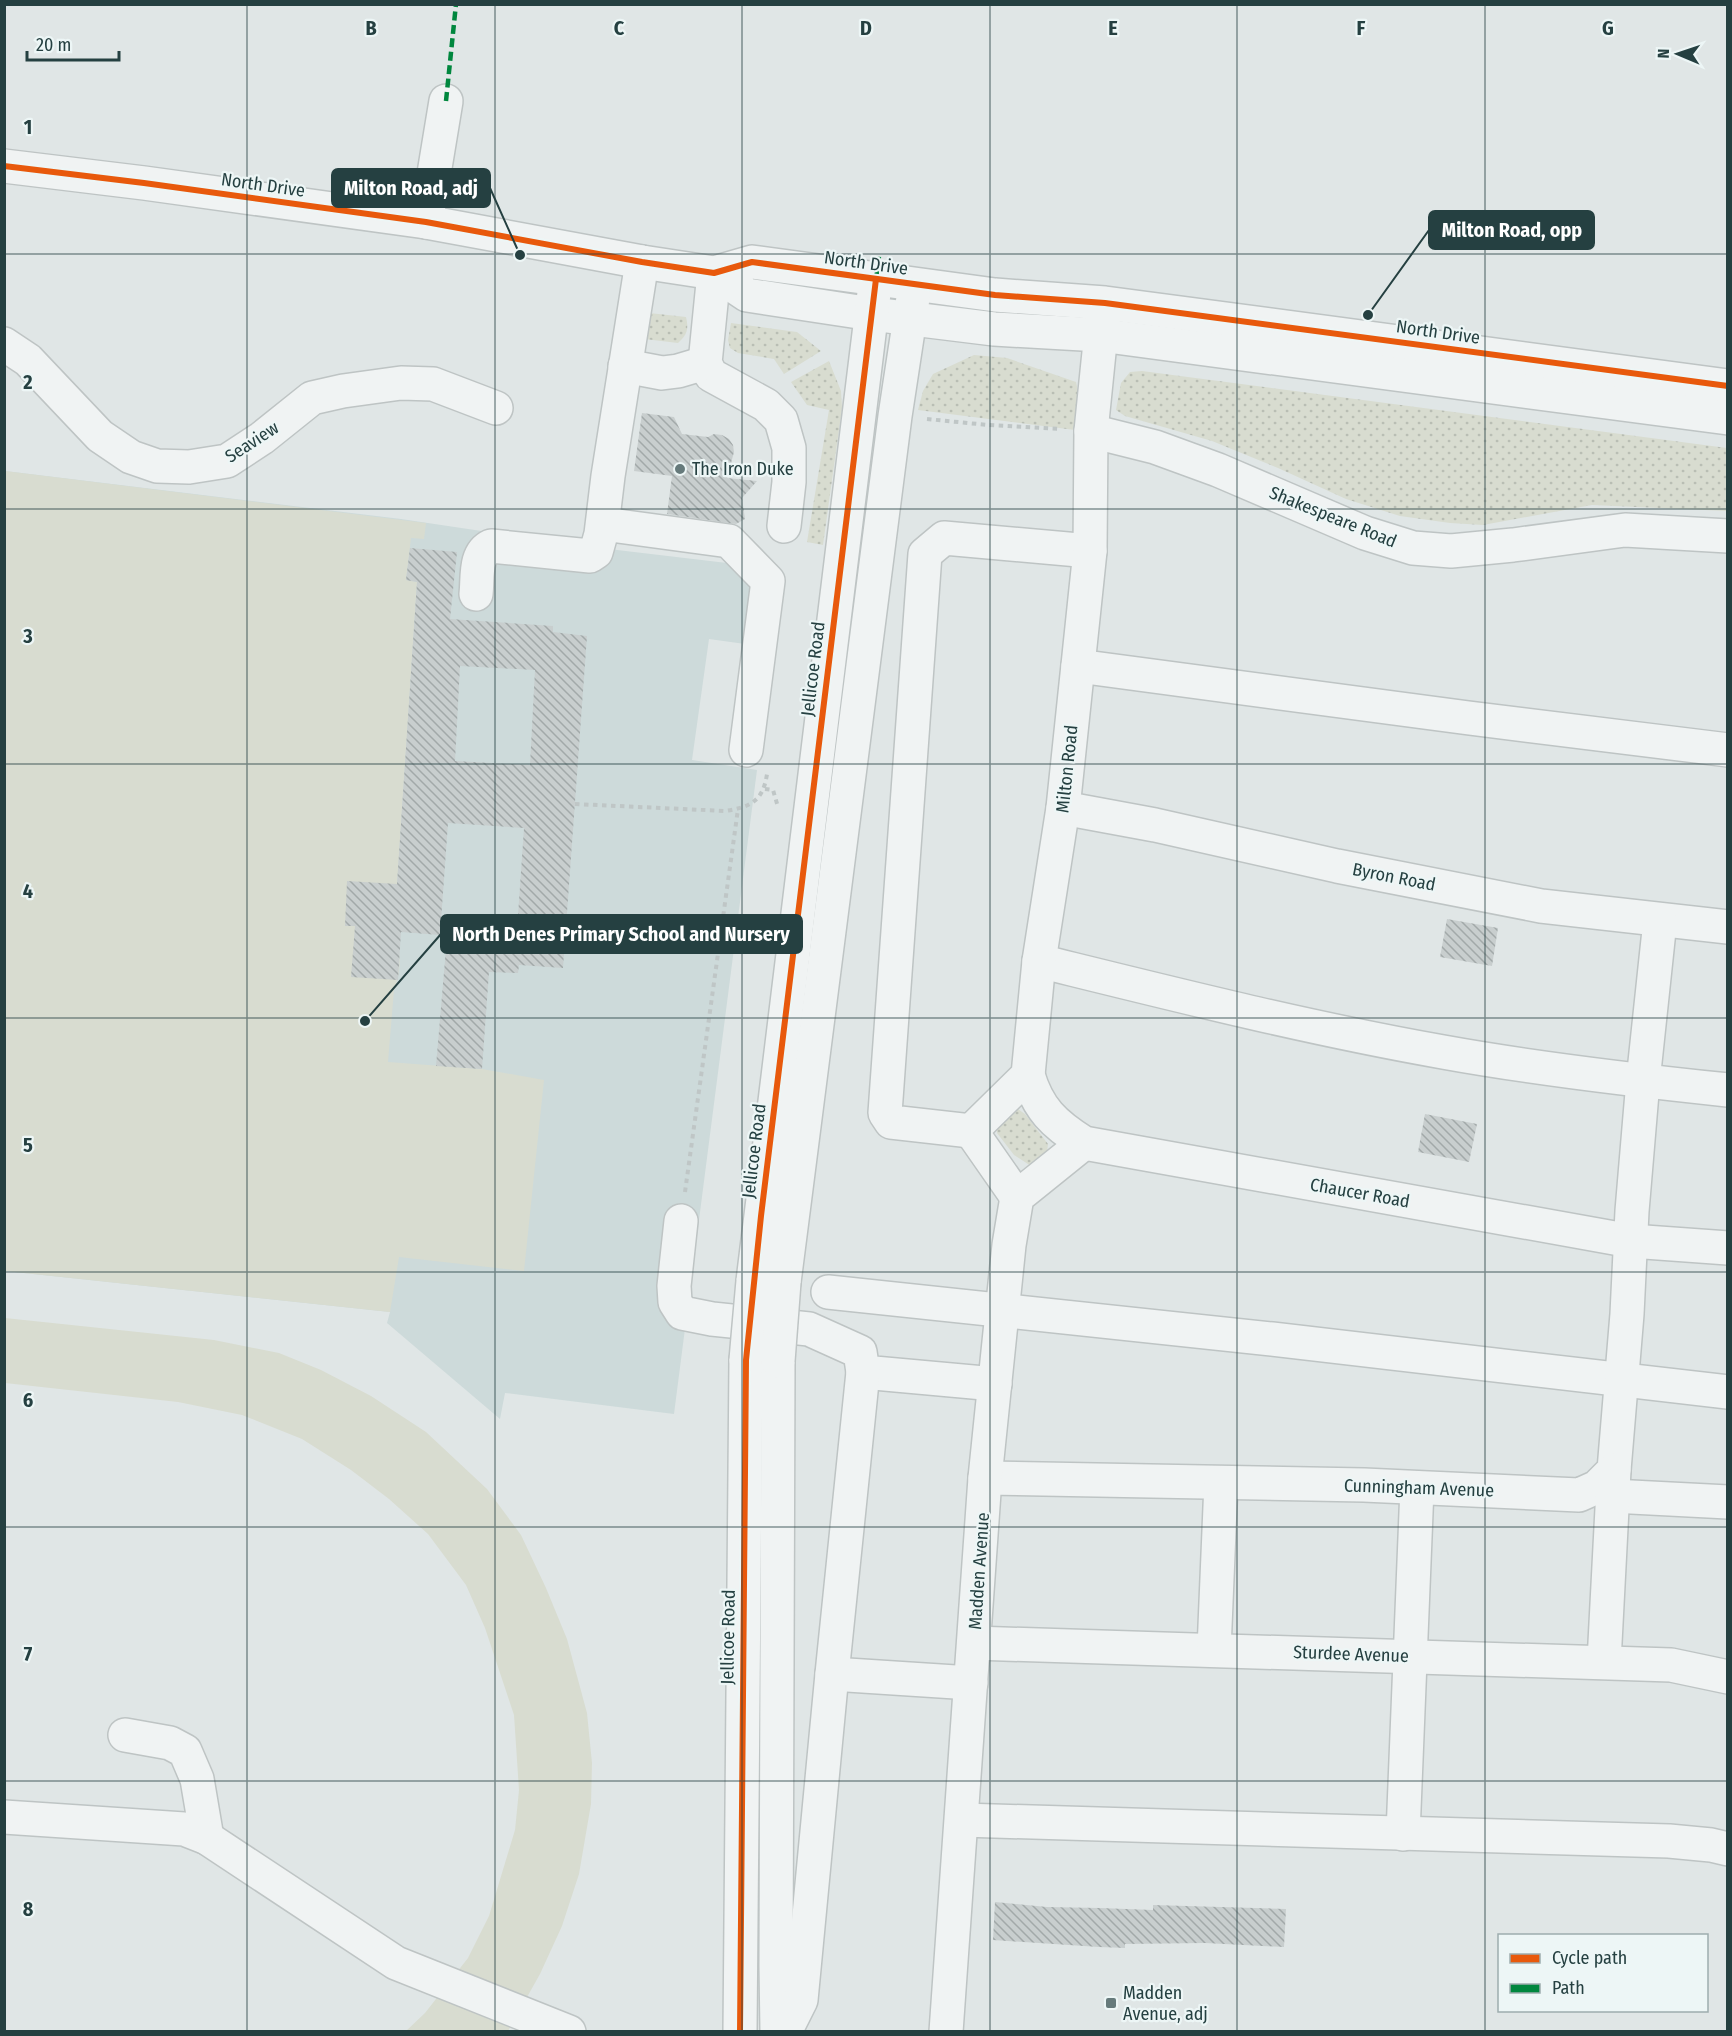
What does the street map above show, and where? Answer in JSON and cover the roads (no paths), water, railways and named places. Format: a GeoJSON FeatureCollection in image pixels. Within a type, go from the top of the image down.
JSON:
{"type":"FeatureCollection","features":[{"type":"Feature","properties":{"kind":"street"},"geometry":{"type":"LineString","coordinates":[[426,222],[446,101]]}},
{"type":"Feature","properties":{"kind":"street","name":"North Drive"},"geometry":{"type":"LineString","coordinates":[[4,166],[426,222],[714,273],[752,262],[995,295],[1105,303],[1728,386]]}},
{"type":"Feature","properties":{"kind":"street"},"geometry":{"type":"LineString","coordinates":[[476,594],[480,557],[484,549],[491,546],[590,556],[596,552],[603,524],[608,476],[642,262]]}},
{"type":"Feature","properties":{"kind":"street"},"geometry":{"type":"LineString","coordinates":[[714,273],[705,363],[711,375],[766,405],[782,420],[789,448],[789,482],[784,526]]}},
{"type":"Feature","properties":{"kind":"street","name":"North Drive"},"geometry":{"type":"LineString","coordinates":[[714,273],[747,295],[872,314],[994,329],[1100,335],[1728,418]]}},
{"type":"Feature","properties":{"kind":"street","name":"Jellicoe Road"},"geometry":{"type":"LineString","coordinates":[[777,2031],[778,1361],[769,1282],[876,279]]}},
{"type":"Feature","properties":{"kind":"street","name":"Jellicoe Road"},"geometry":{"type":"LineString","coordinates":[[740,2031],[746,1360],[769,1282],[915,285]]}},
{"type":"Feature","properties":{"kind":"street","name":"Milton Road"},"geometry":{"type":"LineString","coordinates":[[1028,1075],[1039,961],[1063,808],[1090,551],[1091,431],[1105,303]]}},
{"type":"Feature","properties":{"kind":"street","name":"Seaview"},"geometry":{"type":"LineString","coordinates":[[4,344],[28,360],[100,436],[131,457],[157,466],[189,467],[227,461],[262,438],[312,398],[343,391],[401,383],[433,384],[496,408]]}},
{"type":"Feature","properties":{"kind":"street"},"geometry":{"type":"LineString","coordinates":[[625,366],[662,373],[705,363]]}},
{"type":"Feature","properties":{"kind":"street","name":"Shakespeare Road"},"geometry":{"type":"LineString","coordinates":[[1091,431],[1166,450],[1365,533],[1413,548],[1451,551],[1626,530],[1728,536]]}},
{"type":"Feature","properties":{"kind":"street"},"geometry":{"type":"LineString","coordinates":[[603,524],[729,541],[768,581],[746,750]]}},
{"type":"Feature","properties":{"kind":"street"},"geometry":{"type":"LineString","coordinates":[[1084,1143],[1017,1197],[971,1131],[891,1122],[885,1113],[925,554],[944,538],[1090,551]]}},
{"type":"Feature","properties":{"kind":"street"},"geometry":{"type":"LineString","coordinates":[[1078,666],[1728,750]]}},
{"type":"Feature","properties":{"kind":"street","name":"Byron Road"},"geometry":{"type":"LineString","coordinates":[[1063,808],[1155,825],[1337,866],[1541,906],[1728,927]]}},
{"type":"Feature","properties":{"kind":"street"},"geometry":{"type":"LineString","coordinates":[[1604,1662],[1613,1483],[1628,1314],[1632,1211],[1660,921]]}},
{"type":"Feature","properties":{"kind":"street"},"geometry":{"type":"LineString","coordinates":[[1039,961],[1245,1012],[1432,1050],[1606,1077],[1728,1090]]}},
{"type":"Feature","properties":{"kind":"street"},"geometry":{"type":"LineString","coordinates":[[971,1131],[1028,1075]]}},
{"type":"Feature","properties":{"kind":"street","name":"Chaucer Road"},"geometry":{"type":"LineString","coordinates":[[1028,1075],[1034,1096],[1048,1115],[1062,1129],[1084,1143],[1631,1241],[1728,1248]]}},
{"type":"Feature","properties":{"kind":"street","name":"Madden Avenue"},"geometry":{"type":"LineString","coordinates":[[946,2031],[985,1478],[1002,1312],[1017,1197]]}},
{"type":"Feature","properties":{"kind":"street"},"geometry":{"type":"LineString","coordinates":[[681,1221],[674,1286],[675,1302],[682,1312],[712,1318],[809,1329],[860,1352],[863,1372],[801,2000],[785,2031]]}},
{"type":"Feature","properties":{"kind":"street"},"geometry":{"type":"LineString","coordinates":[[828,1292],[1272,1339],[1728,1392]]}},
{"type":"Feature","properties":{"kind":"street"},"geometry":{"type":"LineString","coordinates":[[863,1372],[995,1384]]}},
{"type":"Feature","properties":{"kind":"street","name":"Cunningham Avenue"},"geometry":{"type":"LineString","coordinates":[[985,1478],[1417,1488],[1579,1495],[1613,1483]]}},
{"type":"Feature","properties":{"kind":"street"},"geometry":{"type":"LineString","coordinates":[[1214,1650],[1221,1483]]}},
{"type":"Feature","properties":{"kind":"street"},"geometry":{"type":"LineString","coordinates":[[1613,1483],[1728,1502]]}},
{"type":"Feature","properties":{"kind":"street"},"geometry":{"type":"LineString","coordinates":[[1403,1834],[1417,1488]]}},
{"type":"Feature","properties":{"kind":"street","name":"Sturdee Avenue"},"geometry":{"type":"LineString","coordinates":[[974,1643],[1671,1665],[1728,1677]]}},
{"type":"Feature","properties":{"kind":"street"},"geometry":{"type":"LineString","coordinates":[[832,1674],[971,1683]]}},
{"type":"Feature","properties":{"kind":"street"},"geometry":{"type":"LineString","coordinates":[[125,1736],[170,1743],[185,1751],[197,1779],[207,1838]]}},
{"type":"Feature","properties":{"kind":"street"},"geometry":{"type":"LineString","coordinates":[[4,1817],[184,1829],[207,1838],[396,1963],[525,2024],[569,2031]]}},
{"type":"Feature","properties":{"kind":"street"},"geometry":{"type":"LineString","coordinates":[[962,1820],[1669,1841],[1728,1849]]}},
{"type":"Feature","properties":{"kind":"place","name":"Milton Road, adj"},"geometry":{"type":"Point","coordinates":[520,255]}},
{"type":"Feature","properties":{"kind":"place","name":"Milton Road, opp"},"geometry":{"type":"Point","coordinates":[1368,315]}},
{"type":"Feature","properties":{"kind":"place","name":"The Iron Duke"},"geometry":{"type":"Point","coordinates":[680,469]}},
{"type":"Feature","properties":{"kind":"place","name":"North Denes Primary School and Nursery"},"geometry":{"type":"Point","coordinates":[365,1021]}},
{"type":"Feature","properties":{"kind":"place","name":"Madden Avenue, adj"},"geometry":{"type":"Point","coordinates":[1111,2003]}}]}
